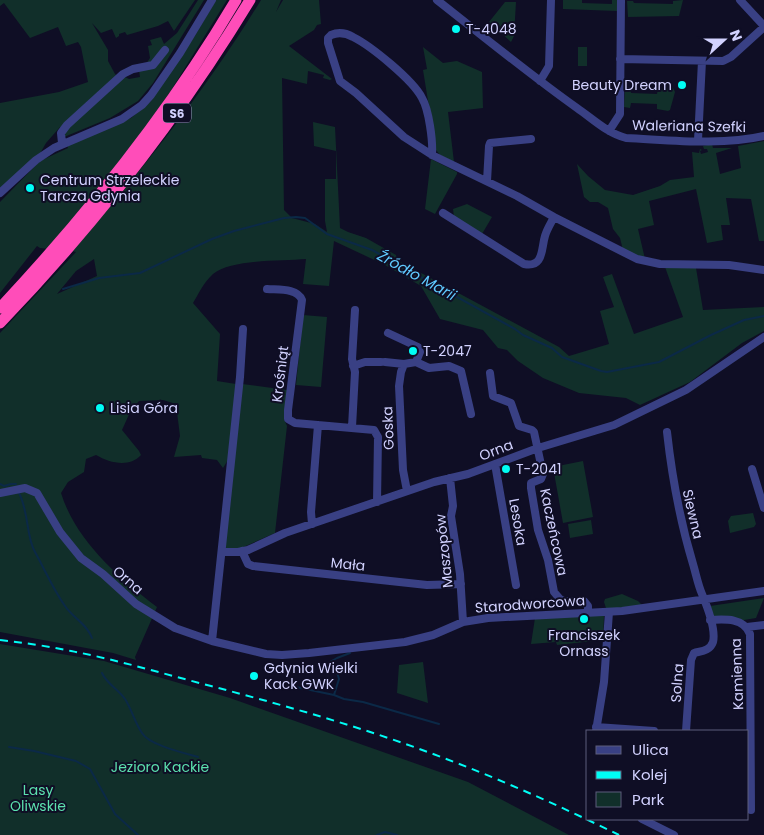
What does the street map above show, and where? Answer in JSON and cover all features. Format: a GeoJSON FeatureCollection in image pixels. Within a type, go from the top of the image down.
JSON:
{"type":"FeatureCollection","features":[{"type":"Feature","properties":{"kind":"highway","name":"S6"},"geometry":{"type":"LineString","coordinates":[[0,308],[67,234],[121,168],[180,86],[236,0]]}},
{"type":"Feature","properties":{"kind":"highway","name":"S6"},"geometry":{"type":"LineString","coordinates":[[0,323],[75,242],[159,137],[218,51],[250,0]]}},
{"type":"Feature","properties":{"kind":"street"},"geometry":{"type":"LineString","coordinates":[[0,193],[36,160],[62,143],[122,119],[142,105],[151,95],[184,46],[212,0]]}},
{"type":"Feature","properties":{"kind":"street","name":"Waleriana Szefki"},"geometry":{"type":"LineString","coordinates":[[437,0],[540,81],[609,131],[626,138],[743,140],[764,136]]}},
{"type":"Feature","properties":{"kind":"street"},"geometry":{"type":"LineString","coordinates":[[540,81],[549,66],[551,0]]}},
{"type":"Feature","properties":{"kind":"street"},"geometry":{"type":"LineString","coordinates":[[609,131],[620,114],[621,0]]}},
{"type":"Feature","properties":{"kind":"street"},"geometry":{"type":"LineString","coordinates":[[620,59],[718,62],[727,59],[764,27],[740,0]]}},
{"type":"Feature","properties":{"kind":"street"},"geometry":{"type":"LineString","coordinates":[[432,155],[424,100],[416,88],[367,46],[352,36],[336,33],[331,35],[328,38],[328,44],[340,81],[356,93],[404,137],[432,155],[487,181],[618,250],[646,262],[729,266],[764,270]]}},
{"type":"Feature","properties":{"kind":"street"},"geometry":{"type":"LineString","coordinates":[[62,143],[60,133],[67,124],[115,81],[127,72],[134,72],[154,65],[165,50]]}},
{"type":"Feature","properties":{"kind":"street"},"geometry":{"type":"LineString","coordinates":[[698,140],[702,61]]}},
{"type":"Feature","properties":{"kind":"street"},"geometry":{"type":"LineString","coordinates":[[487,181],[488,146],[490,142],[531,139]]}},
{"type":"Feature","properties":{"kind":"street"},"geometry":{"type":"LineString","coordinates":[[443,213],[524,264],[529,265],[538,261],[544,238],[554,217]]}},
{"type":"Feature","properties":{"kind":"street","name":"Krośniąt"},"geometry":{"type":"LineString","coordinates":[[267,289],[294,292],[302,300],[287,415],[291,421],[318,425]]}},
{"type":"Feature","properties":{"kind":"street"},"geometry":{"type":"LineString","coordinates":[[352,427],[355,372],[352,359],[355,310]]}},
{"type":"Feature","properties":{"kind":"street"},"geometry":{"type":"LineString","coordinates":[[212,641],[223,552],[223,531],[240,377],[243,329]]}},
{"type":"Feature","properties":{"kind":"street"},"geometry":{"type":"LineString","coordinates":[[388,333],[418,347],[420,352],[416,362]]}},
{"type":"Feature","properties":{"kind":"street","name":"Orna"},"geometry":{"type":"LineString","coordinates":[[223,552],[242,551],[407,491],[495,464],[538,448],[599,431],[626,420],[692,386],[764,337]]}},
{"type":"Feature","properties":{"kind":"street"},"geometry":{"type":"LineString","coordinates":[[353,366],[365,362],[404,364],[416,362],[428,368],[449,366],[461,371],[471,414]]}},
{"type":"Feature","properties":{"kind":"street","name":"Goska"},"geometry":{"type":"LineString","coordinates":[[404,364],[399,386],[403,470],[407,491]]}},
{"type":"Feature","properties":{"kind":"street","name":"Kaczeńcowa"},"geometry":{"type":"LineString","coordinates":[[490,373],[493,396],[511,403],[518,426],[532,430],[538,448],[543,475],[533,482],[531,488],[538,530],[548,560],[553,588],[560,599],[568,602],[584,601],[588,606],[588,612]]}},
{"type":"Feature","properties":{"kind":"street"},"geometry":{"type":"LineString","coordinates":[[312,524],[311,512],[318,425],[370,428],[377,433],[377,502]]}},
{"type":"Feature","properties":{"kind":"street","name":"Siewna"},"geometry":{"type":"LineString","coordinates":[[667,432],[671,469],[686,541],[705,600]]}},
{"type":"Feature","properties":{"kind":"street","name":"Lesoka"},"geometry":{"type":"LineString","coordinates":[[495,464],[516,585]]}},
{"type":"Feature","properties":{"kind":"street"},"geometry":{"type":"LineString","coordinates":[[752,469],[764,508]]}},
{"type":"Feature","properties":{"kind":"street","name":"Maszopów"},"geometry":{"type":"LineString","coordinates":[[450,478],[453,506],[451,516],[461,584],[463,622]]}},
{"type":"Feature","properties":{"kind":"street","name":"Orna"},"geometry":{"type":"LineString","coordinates":[[0,493],[19,488],[33,491],[39,496],[60,532],[81,558],[103,574],[136,604],[174,628],[212,641]]}},
{"type":"Feature","properties":{"kind":"street","name":"Mała"},"geometry":{"type":"LineString","coordinates":[[242,551],[248,564],[253,566],[427,585],[461,584]]}},
{"type":"Feature","properties":{"kind":"street","name":"Starodworcowa"},"geometry":{"type":"LineString","coordinates":[[212,641],[266,654],[309,653],[405,642],[433,635],[463,622],[488,618],[609,612],[764,592]]}},
{"type":"Feature","properties":{"kind":"street"},"geometry":{"type":"LineString","coordinates":[[705,600],[710,620]]}},
{"type":"Feature","properties":{"kind":"street"},"geometry":{"type":"LineString","coordinates":[[609,612],[604,682],[596,729],[625,730]]}},
{"type":"Feature","properties":{"kind":"street","name":"Kamienna"},"geometry":{"type":"LineString","coordinates":[[710,620],[732,620],[747,627],[750,641],[749,740],[751,810]]}},
{"type":"Feature","properties":{"kind":"street","name":"Solna"},"geometry":{"type":"LineString","coordinates":[[686,730],[691,660],[694,654],[708,649],[712,644],[713,636],[710,620]]}},
{"type":"Feature","properties":{"kind":"street"},"geometry":{"type":"LineString","coordinates":[[747,627],[764,625]]}},
{"type":"Feature","properties":{"kind":"street"},"geometry":{"type":"LineString","coordinates":[[644,820],[674,835]]}},
{"type":"Feature","properties":{"kind":"green space"},"geometry":{"type":"Polygon","coordinates":[[[0,0],[195,0],[174,31],[168,21],[158,26],[127,35],[125,32],[119,34],[116,38],[112,29],[101,33],[92,23],[108,50],[108,61],[115,74],[121,79],[125,77],[129,79],[140,77],[139,70],[153,63],[146,64],[150,58],[148,46],[152,45],[150,40],[161,37],[164,44],[177,33],[198,0],[204,0],[153,83],[138,101],[110,118],[64,137],[65,131],[60,127],[46,143],[38,157],[0,190],[0,103],[59,92],[88,82],[81,47],[78,42],[66,46],[58,27],[30,38],[4,3],[0,6],[0,0]]]}},
{"type":"Feature","properties":{"kind":"green space"},"geometry":{"type":"Polygon","coordinates":[[[216,0],[227,0],[170,92],[133,145],[49,249],[37,246],[0,293],[0,202],[40,161],[68,148],[67,145],[131,118],[151,101],[196,34],[216,0]]]}},
{"type":"Feature","properties":{"kind":"green space"},"geometry":{"type":"Polygon","coordinates":[[[261,0],[281,0],[276,12],[283,0],[319,0],[321,24],[289,46],[332,79],[323,78],[324,75],[308,71],[307,84],[282,78],[284,210],[292,218],[315,224],[327,232],[325,221],[325,179],[336,179],[336,151],[314,146],[313,122],[335,127],[340,228],[366,238],[396,255],[397,260],[559,347],[569,356],[609,344],[600,311],[614,307],[603,277],[612,274],[634,334],[683,317],[665,267],[696,268],[703,310],[764,307],[764,331],[742,343],[690,382],[640,405],[626,398],[579,393],[543,378],[518,361],[507,350],[498,348],[483,330],[440,319],[421,286],[385,265],[334,241],[329,286],[303,284],[306,259],[244,263],[221,269],[207,280],[193,303],[220,334],[217,381],[236,384],[228,460],[223,468],[217,460],[202,458],[201,455],[174,457],[180,436],[176,404],[163,400],[139,401],[131,410],[122,430],[141,455],[131,462],[125,463],[113,462],[96,455],[86,459],[84,472],[68,482],[61,493],[77,527],[100,557],[157,607],[135,657],[136,660],[113,653],[0,632],[0,333],[76,252],[72,251],[172,130],[261,0]],[[94,259],[76,271],[57,294],[97,276],[94,259]]]}},
{"type":"Feature","properties":{"kind":"green space"},"geometry":{"type":"Polygon","coordinates":[[[563,0],[582,0],[582,3],[612,4],[612,0],[617,0],[617,11],[563,9],[563,0]]]}},
{"type":"Feature","properties":{"kind":"green space"},"geometry":{"type":"Polygon","coordinates":[[[683,0],[679,16],[628,17],[627,1],[633,1],[634,3],[673,4],[673,1],[683,0]]]}},
{"type":"Feature","properties":{"kind":"green space"},"geometry":{"type":"Polygon","coordinates":[[[505,2],[516,2],[514,36],[511,42],[489,22],[505,2]]]}},
{"type":"Feature","properties":{"kind":"green space"},"geometry":{"type":"Polygon","coordinates":[[[423,47],[443,63],[457,61],[482,72],[483,108],[448,112],[454,162],[440,155],[436,150],[423,70],[427,69],[423,47]]]}},
{"type":"Feature","properties":{"kind":"green space"},"geometry":{"type":"Polygon","coordinates":[[[578,47],[587,47],[587,66],[578,66],[578,47]]]}},
{"type":"Feature","properties":{"kind":"green space"},"geometry":{"type":"Polygon","coordinates":[[[630,87],[631,93],[657,94],[658,89],[673,88],[675,92],[670,110],[657,109],[657,104],[631,103],[630,108],[624,107],[625,88],[630,87]]]}},
{"type":"Feature","properties":{"kind":"green space"},"geometry":{"type":"Polygon","coordinates":[[[764,141],[764,241],[759,241],[751,199],[726,198],[730,225],[721,225],[723,240],[707,243],[696,189],[649,201],[654,225],[638,229],[645,259],[623,250],[620,238],[613,229],[608,208],[598,202],[590,202],[584,197],[577,164],[605,190],[633,195],[660,186],[670,180],[694,177],[692,152],[699,153],[700,149],[702,150],[700,151],[701,154],[708,152],[703,146],[712,144],[713,148],[732,148],[716,153],[720,174],[741,168],[738,146],[764,141]]]}},
{"type":"Feature","properties":{"kind":"green space"},"geometry":{"type":"Polygon","coordinates":[[[431,159],[457,172],[435,214],[425,209],[431,159]]]}},
{"type":"Feature","properties":{"kind":"green space"},"geometry":{"type":"Polygon","coordinates":[[[467,204],[492,217],[482,234],[454,217],[453,209],[467,204]]]}},
{"type":"Feature","properties":{"kind":"green space"},"geometry":{"type":"Polygon","coordinates":[[[303,315],[327,317],[321,387],[296,385],[303,315]]]}},
{"type":"Feature","properties":{"kind":"green space"},"geometry":{"type":"Polygon","coordinates":[[[242,384],[287,390],[284,419],[287,426],[275,533],[239,549],[226,548],[226,531],[242,384]]]}},
{"type":"Feature","properties":{"kind":"green space"},"geometry":{"type":"Polygon","coordinates":[[[583,461],[593,517],[563,523],[553,467],[583,461]]]}},
{"type":"Feature","properties":{"kind":"green space"},"geometry":{"type":"Polygon","coordinates":[[[753,513],[756,524],[754,527],[730,533],[728,521],[731,516],[753,513]]]}},
{"type":"Feature","properties":{"kind":"green space"},"geometry":{"type":"Polygon","coordinates":[[[591,520],[593,534],[570,538],[568,524],[591,520]]]}},
{"type":"Feature","properties":{"kind":"green space"},"geometry":{"type":"Polygon","coordinates":[[[622,594],[638,601],[642,605],[606,608],[605,599],[622,594]]]}},
{"type":"Feature","properties":{"kind":"green space"},"geometry":{"type":"Polygon","coordinates":[[[764,598],[756,618],[744,620],[744,622],[712,617],[710,606],[764,598]]]}},
{"type":"Feature","properties":{"kind":"green space"},"geometry":{"type":"Polygon","coordinates":[[[604,616],[603,640],[557,645],[556,642],[531,644],[535,618],[604,616]]]}},
{"type":"Feature","properties":{"kind":"green space","name":"Jezioro Kackie"},"geometry":{"type":"Polygon","coordinates":[[[0,644],[104,661],[230,698],[468,782],[569,835],[0,835],[0,644]]]}},
{"type":"Feature","properties":{"kind":"green space"},"geometry":{"type":"Polygon","coordinates":[[[423,662],[428,703],[397,693],[399,665],[423,662]]]}},
{"type":"Feature","properties":{"kind":"waterway","name":"Źródło Marii"},"geometry":{"type":"LineString","coordinates":[[63,289],[99,278],[140,273],[212,239],[234,231],[284,218],[296,217],[305,218],[327,234],[372,250],[523,335],[552,348],[562,357],[601,371],[607,372],[659,362],[744,320],[764,316]]}},
{"type":"Feature","properties":{"kind":"waterway"},"geometry":{"type":"LineString","coordinates":[[0,484],[4,486],[16,484]]}},
{"type":"Feature","properties":{"kind":"waterway"},"geometry":{"type":"LineString","coordinates":[[19,493],[35,552],[61,600],[87,629],[92,638]]}},
{"type":"Feature","properties":{"kind":"waterway"},"geometry":{"type":"LineString","coordinates":[[334,695],[339,679],[337,672],[328,669],[330,662],[350,653]]}},
{"type":"Feature","properties":{"kind":"waterway"},"geometry":{"type":"LineString","coordinates":[[102,673],[125,699],[142,733],[146,737],[167,748],[198,757]]}},
{"type":"Feature","properties":{"kind":"waterway"},"geometry":{"type":"LineString","coordinates":[[296,689],[296,687],[363,702],[439,724]]}},
{"type":"Feature","properties":{"kind":"waterway"},"geometry":{"type":"LineString","coordinates":[[9,747],[76,761],[90,769],[115,814],[138,835]]}},
{"type":"Feature","properties":{"kind":"waterway"},"geometry":{"type":"LineString","coordinates":[[377,835],[385,832],[397,835]]}},
{"type":"Feature","properties":{"kind":"railway"},"geometry":{"type":"LineString","coordinates":[[0,640],[54,648],[124,663],[313,714],[414,747],[492,777],[586,819]]}},
{"type":"Feature","properties":{"kind":"railway"},"geometry":{"type":"LineString","coordinates":[[587,820],[619,835]]}},
{"type":"Feature","properties":{"kind":"place","name":"T-4048"},"geometry":{"type":"Point","coordinates":[456,29]}},
{"type":"Feature","properties":{"kind":"place","name":"Beauty Dream"},"geometry":{"type":"Point","coordinates":[682,85]}},
{"type":"Feature","properties":{"kind":"place","name":"Centrum Strzeleckie Tarcza Gdynia"},"geometry":{"type":"Point","coordinates":[30,188]}},
{"type":"Feature","properties":{"kind":"place","name":"T-2047"},"geometry":{"type":"Point","coordinates":[413,351]}},
{"type":"Feature","properties":{"kind":"place","name":"Lisia Góra"},"geometry":{"type":"Point","coordinates":[100,408]}},
{"type":"Feature","properties":{"kind":"place","name":"T-2041"},"geometry":{"type":"Point","coordinates":[506,469]}},
{"type":"Feature","properties":{"kind":"place","name":"Franciszek Ornass"},"geometry":{"type":"Point","coordinates":[584,619]}},
{"type":"Feature","properties":{"kind":"place","name":"Gdynia Wielki Kack GWK"},"geometry":{"type":"Point","coordinates":[254,676]}},
{"type":"Feature","properties":{"kind":"park label","name":"Lasy Oliwskie"},"geometry":{"type":"Point","coordinates":[38,798]}}]}
